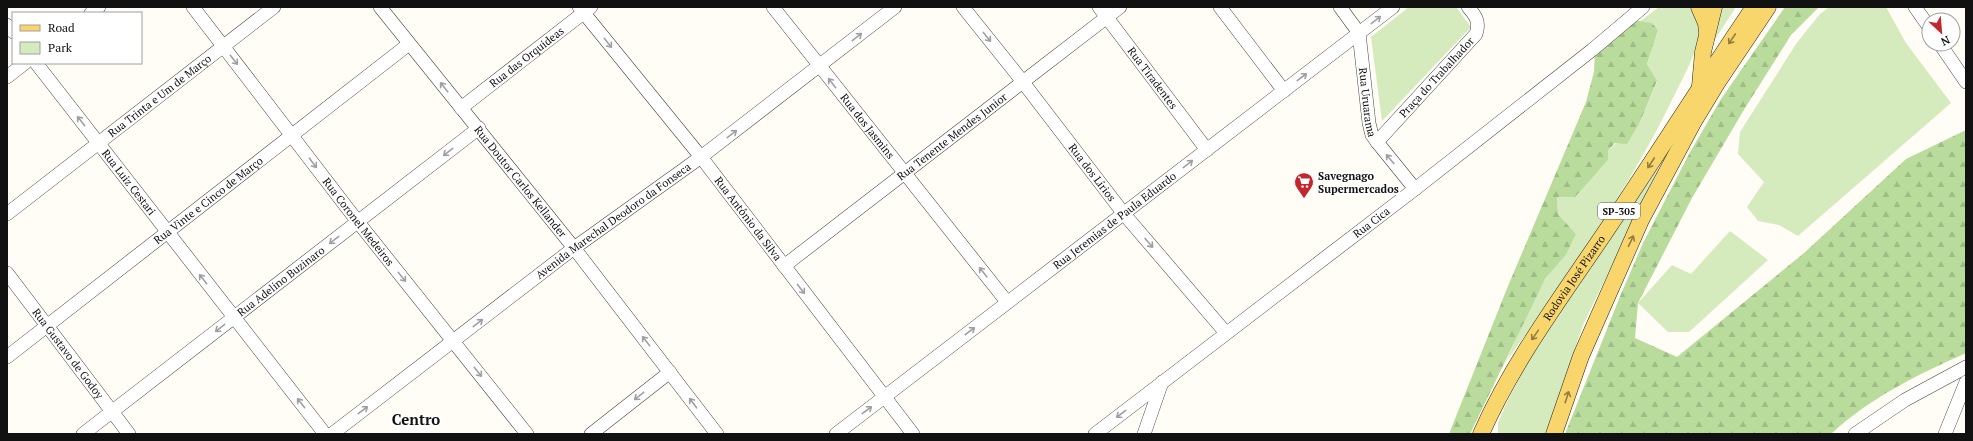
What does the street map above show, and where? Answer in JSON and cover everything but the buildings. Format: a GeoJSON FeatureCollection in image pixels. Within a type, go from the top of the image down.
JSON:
{"type":"FeatureCollection","features":[{"type":"Feature","properties":{"kind":"main road"},"geometry":{"type":"LineString","coordinates":[[1699,7],[1706,23],[1707,36]]}},
{"type":"Feature","properties":{"kind":"main road"},"geometry":{"type":"LineString","coordinates":[[1700,87],[1703,52],[1714,7]]}},
{"type":"Feature","properties":{"kind":"main road","name":"Rodovia José Pizarro"},"geometry":{"type":"LineString","coordinates":[[1481,434],[1527,346],[1614,219],[1754,7]]}},
{"type":"Feature","properties":{"kind":"main road","name":"SP-305"},"geometry":{"type":"LineString","coordinates":[[1555,431],[1581,356],[1628,247],[1659,184],[1717,83],[1768,7]]}},
{"type":"Feature","properties":{"kind":"main road"},"geometry":{"type":"LineString","coordinates":[[1694,121],[1775,7]]}},
{"type":"Feature","properties":{"kind":"main road"},"geometry":{"type":"LineString","coordinates":[[1488,434],[1492,411]]}},
{"type":"Feature","properties":{"kind":"street","name":"Rua Coronel Medeiros"},"geometry":{"type":"LineString","coordinates":[[193,7],[358,222],[527,434]]}},
{"type":"Feature","properties":{"kind":"street","name":"Rua Trinta e Um de Março"},"geometry":{"type":"LineString","coordinates":[[7,214],[274,7]]}},
{"type":"Feature","properties":{"kind":"street","name":"Rua Doutor Carlos Kellander"},"geometry":{"type":"LineString","coordinates":[[380,7],[574,248],[717,434]]}},
{"type":"Feature","properties":{"kind":"street","name":"Rua dos Jasmins"},"geometry":{"type":"LineString","coordinates":[[772,7],[1007,302]]}},
{"type":"Feature","properties":{"kind":"street","name":"Avenida Marechal Deodoro da Fonseca"},"geometry":{"type":"LineString","coordinates":[[332,434],[574,248],[701,157],[895,7]]}},
{"type":"Feature","properties":{"kind":"street","name":"Rua dos Lírios"},"geometry":{"type":"LineString","coordinates":[[963,7],[1024,82],[1124,214],[1226,333]]}},
{"type":"Feature","properties":{"kind":"street","name":"Rua Tenente Mendes Junior"},"geometry":{"type":"LineString","coordinates":[[784,266],[1024,82],[1103,12],[1120,7]]}},
{"type":"Feature","properties":{"kind":"street"},"geometry":{"type":"LineString","coordinates":[[1220,7],[1284,91]]}},
{"type":"Feature","properties":{"kind":"street","name":"Rua Uruarama"},"geometry":{"type":"LineString","coordinates":[[1340,7],[1359,33],[1369,123],[1372,135],[1415,189]]}},
{"type":"Feature","properties":{"kind":"street","name":"Rua Jeremias de Paula Eduardo"},"geometry":{"type":"LineString","coordinates":[[836,434],[1393,7]]}},
{"type":"Feature","properties":{"kind":"street","name":"Praça do Trabalhador"},"geometry":{"type":"LineString","coordinates":[[1377,142],[1476,34],[1479,27],[1478,21],[1468,7]]}},
{"type":"Feature","properties":{"kind":"street","name":"Rua Cica"},"geometry":{"type":"LineString","coordinates":[[1095,434],[1415,189],[1592,50],[1643,7]]}},
{"type":"Feature","properties":{"kind":"street"},"geometry":{"type":"LineString","coordinates":[[1915,7],[1921,16]]}},
{"type":"Feature","properties":{"kind":"street","name":"Rua das Orquideas"},"geometry":{"type":"LineString","coordinates":[[461,108],[585,9]]}},
{"type":"Feature","properties":{"kind":"street","name":"Rua Antônio da Silva"},"geometry":{"type":"LineString","coordinates":[[585,9],[701,157],[913,434]]}},
{"type":"Feature","properties":{"kind":"street","name":"Rua Tiradentes"},"geometry":{"type":"LineString","coordinates":[[1103,12],[1206,150]]}},
{"type":"Feature","properties":{"kind":"street","name":"Rua Vinte e Cinco de Março"},"geometry":{"type":"LineString","coordinates":[[7,357],[409,44]]}},
{"type":"Feature","properties":{"kind":"street"},"geometry":{"type":"LineString","coordinates":[[1945,52],[1966,82]]}},
{"type":"Feature","properties":{"kind":"street"},"geometry":{"type":"LineString","coordinates":[[7,77],[24,64]]}},
{"type":"Feature","properties":{"kind":"street","name":"Rua Luiz Cestari"},"geometry":{"type":"LineString","coordinates":[[37,64],[233,318],[325,434]]}},
{"type":"Feature","properties":{"kind":"street","name":"Rua Adelino Buzinaro"},"geometry":{"type":"LineString","coordinates":[[83,434],[478,128]]}},
{"type":"Feature","properties":{"kind":"street","name":"Rua Gustavo de Godoy"},"geometry":{"type":"LineString","coordinates":[[7,273],[129,434]]}},
{"type":"Feature","properties":{"kind":"street"},"geometry":{"type":"LineString","coordinates":[[1855,434],[1905,400],[1966,367]]}},
{"type":"Feature","properties":{"kind":"street"},"geometry":{"type":"LineString","coordinates":[[591,434],[670,372]]}},
{"type":"Feature","properties":{"kind":"street"},"geometry":{"type":"LineString","coordinates":[[1144,434],[1162,382]]}},
{"type":"Feature","properties":{"kind":"street"},"geometry":{"type":"LineString","coordinates":[[1945,434],[1966,382]]}},
{"type":"Feature","properties":{"kind":"street"},"geometry":{"type":"LineString","coordinates":[[1144,434],[1144,423],[1152,400],[1152,396],[1148,394]]}},
{"type":"Feature","properties":{"kind":"green space"},"geometry":{"type":"Polygon","coordinates":[[[1409,7],[1456,7],[1471,27],[1382,121],[1371,37],[1409,7]]]}},
{"type":"Feature","properties":{"kind":"green space"},"geometry":{"type":"Polygon","coordinates":[[[1659,7],[1689,7],[1697,20],[1699,35],[1698,41],[1681,83],[1637,166],[1617,199],[1552,298],[1506,362],[1530,306],[1545,279],[1566,255],[1576,234],[1558,214],[1557,197],[1598,171],[1608,160],[1608,151],[1640,122],[1657,82],[1647,64],[1658,30],[1652,23],[1639,22],[1659,7]]]}},
{"type":"Feature","properties":{"kind":"green space"},"geometry":{"type":"Polygon","coordinates":[[[1722,7],[1736,7],[1712,44],[1722,7]]]}},
{"type":"Feature","properties":{"kind":"green space"},"geometry":{"type":"Polygon","coordinates":[[[1785,7],[1819,7],[1791,35],[1745,108],[1692,198],[1638,303],[1635,338],[1677,357],[1804,253],[1906,159],[1966,130],[1966,353],[1912,379],[1878,398],[1831,434],[1565,434],[1643,243],[1689,154],[1721,99],[1785,7]]]}},
{"type":"Feature","properties":{"kind":"green space"},"geometry":{"type":"Polygon","coordinates":[[[1829,7],[1886,7],[1906,43],[1951,103],[1798,236],[1779,225],[1758,221],[1747,207],[1764,182],[1738,154],[1740,132],[1796,44],[1819,15],[1829,7]]]}},
{"type":"Feature","properties":{"kind":"green space"},"geometry":{"type":"Polygon","coordinates":[[[1632,20],[1652,23],[1658,30],[1647,64],[1657,81],[1640,122],[1627,144],[1615,143],[1608,151],[1608,160],[1575,197],[1557,197],[1558,214],[1576,234],[1566,255],[1545,279],[1470,434],[1449,434],[1508,286],[1586,102],[1594,72],[1595,51],[1632,20]]]}},
{"type":"Feature","properties":{"kind":"green space"},"geometry":{"type":"Polygon","coordinates":[[[1671,142],[1583,325],[1546,432],[1544,434],[1498,434],[1498,423],[1506,404],[1537,345],[1671,142]]]}},
{"type":"Feature","properties":{"kind":"green space"},"geometry":{"type":"Polygon","coordinates":[[[1730,231],[1768,260],[1689,332],[1668,332],[1638,303],[1672,265],[1691,274],[1730,231]]]}},
{"type":"Feature","properties":{"kind":"place","name":"Savegnago Supermercados"},"geometry":{"type":"Point","coordinates":[1304,199]}},
{"type":"Feature","properties":{"kind":"district","name":"Centro"},"geometry":{"type":"Point","coordinates":[416,419]}}]}
